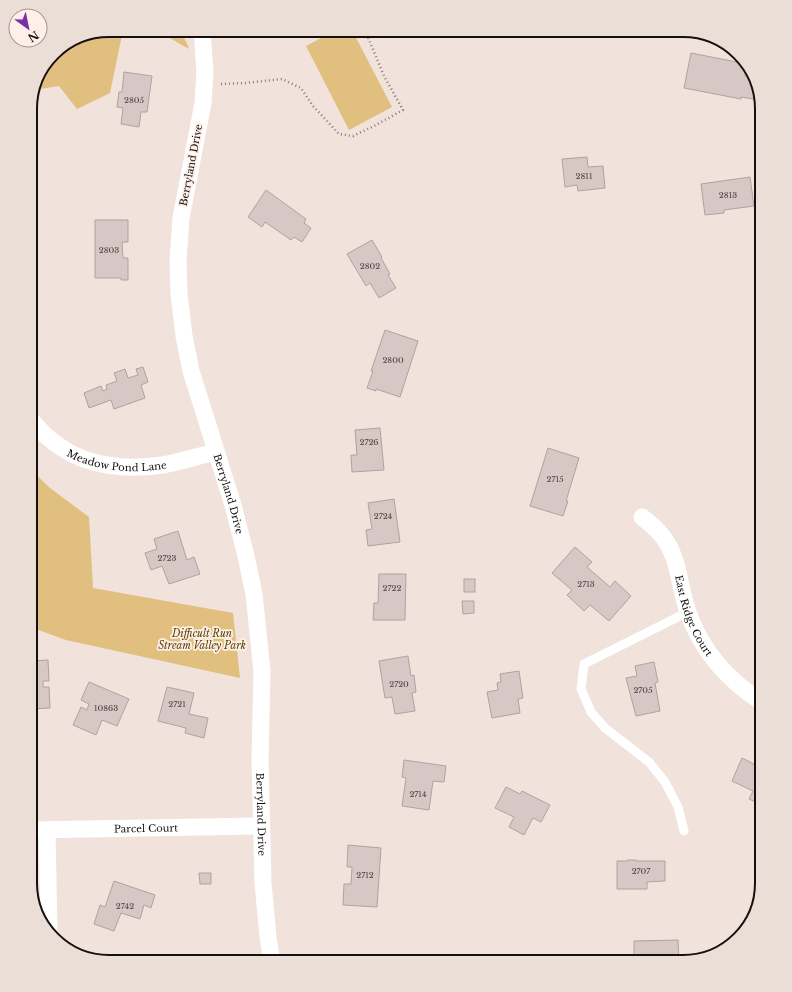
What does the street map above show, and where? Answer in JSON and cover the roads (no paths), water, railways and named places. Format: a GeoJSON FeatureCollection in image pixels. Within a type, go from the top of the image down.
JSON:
{"type":"FeatureCollection","features":[{"type":"Feature","properties":{"kind":"street","name":"Berryland Drive"},"geometry":{"type":"LineString","coordinates":[[202,37],[205,72],[203,103],[181,218],[178,261],[180,294],[184,336],[191,371],[215,452],[233,505],[244,545],[254,594],[262,671],[260,760],[263,883],[271,955]]}},
{"type":"Feature","properties":{"kind":"street","name":"Meadow Pond Lane"},"geometry":{"type":"LineString","coordinates":[[37,427],[62,449],[86,460],[111,466],[136,467],[162,465],[215,452]]}},
{"type":"Feature","properties":{"kind":"street","name":"East Ridge Court"},"geometry":{"type":"LineString","coordinates":[[642,517],[658,530],[670,547],[678,566],[688,612],[700,638],[721,668],[755,698]]}},
{"type":"Feature","properties":{"kind":"street","name":"Parcel Court"},"geometry":{"type":"LineString","coordinates":[[37,830],[261,826]]}},
{"type":"Feature","properties":{"kind":"street"},"geometry":{"type":"LineString","coordinates":[[47,830],[49,923]]}},
{"type":"Feature","properties":{"kind":"lane"},"geometry":{"type":"LineString","coordinates":[[684,831],[678,807],[665,782],[649,762],[605,728],[591,712],[580,689],[584,664],[688,612]]}},
{"type":"Feature","properties":{"kind":"park label","name":"Difficult Run Stream Valley Park"},"geometry":{"type":"Point","coordinates":[202,638]}}]}
